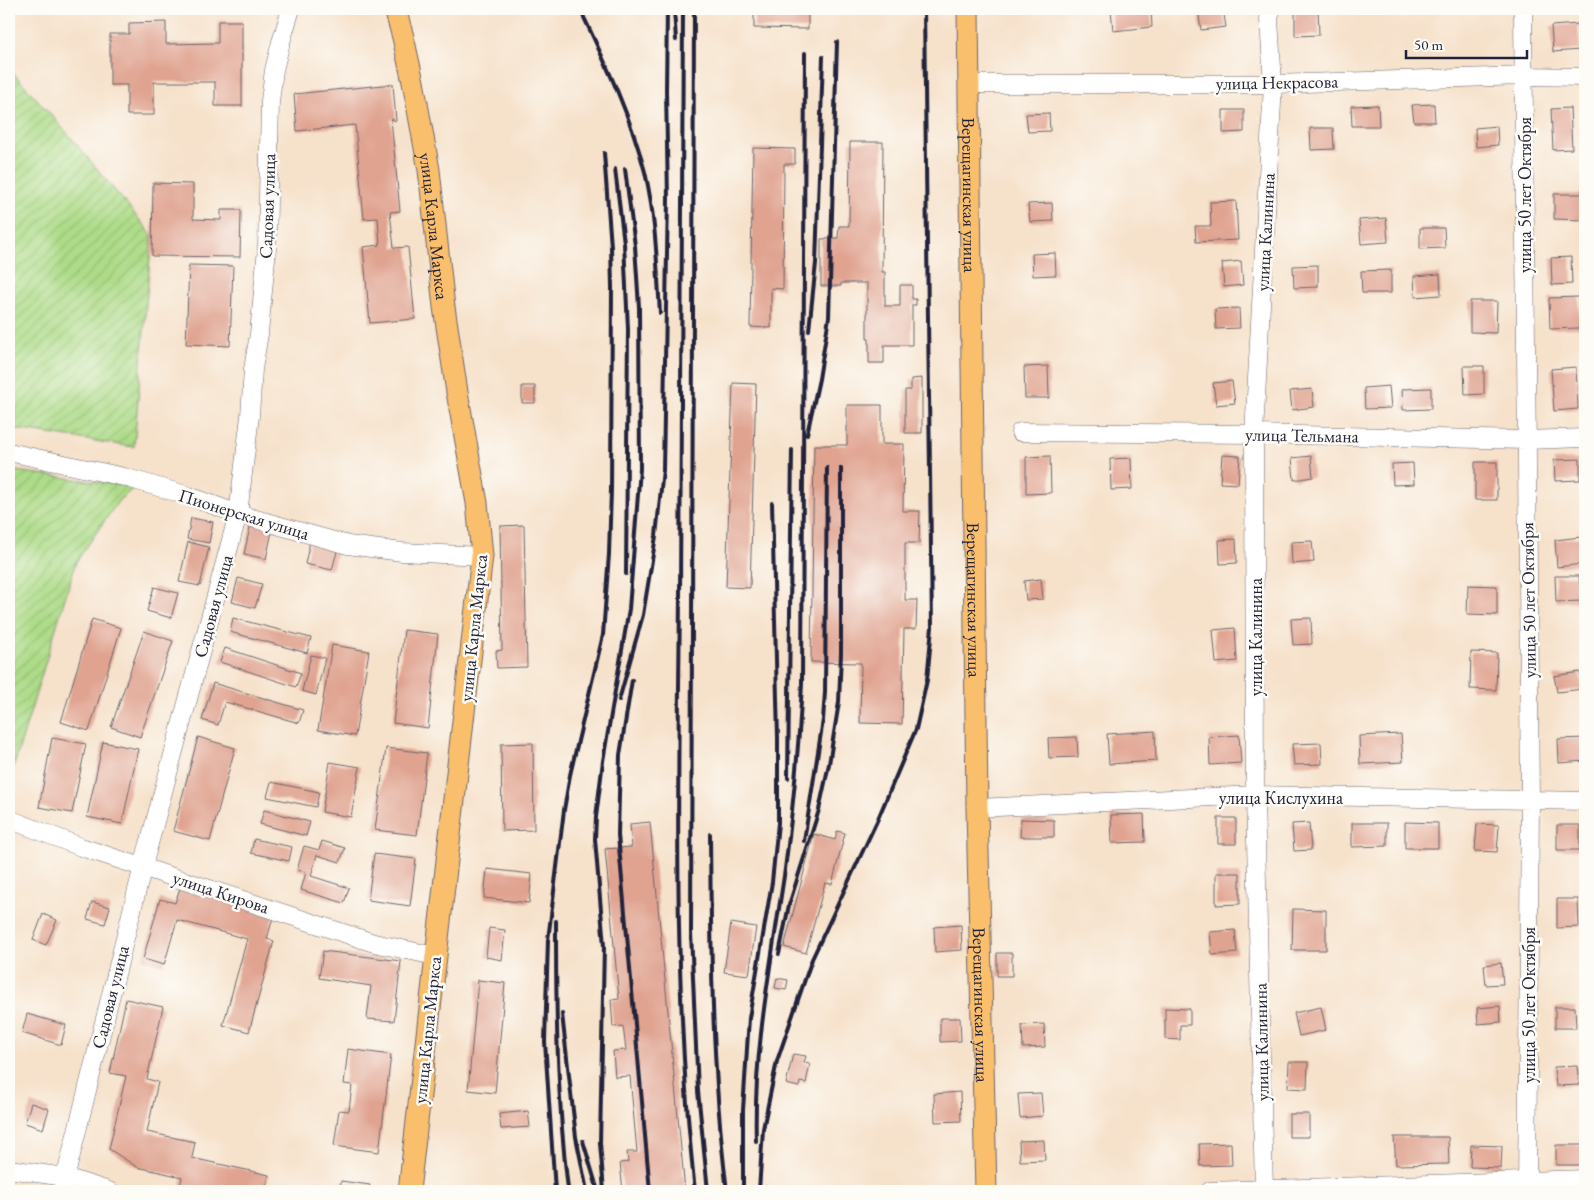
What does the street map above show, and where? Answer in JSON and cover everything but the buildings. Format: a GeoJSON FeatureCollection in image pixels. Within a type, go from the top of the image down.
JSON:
{"type":"FeatureCollection","features":[{"type":"Feature","properties":{"kind":"main road","name":"улица Карла Маркса"},"geometry":{"type":"LineString","coordinates":[[394,9],[403,37],[413,82],[429,170],[444,307],[456,392],[477,503],[482,556],[409,1191]]}},
{"type":"Feature","properties":{"kind":"main road","name":"Верещагинская улица"},"geometry":{"type":"LineString","coordinates":[[968,9],[977,808],[986,1191]]}},
{"type":"Feature","properties":{"kind":"street","name":"Садовая улица"},"geometry":{"type":"LineString","coordinates":[[63,1184],[143,866],[238,514],[267,248],[270,102],[280,42],[291,9]]}},
{"type":"Feature","properties":{"kind":"street","name":"улица Калинина"},"geometry":{"type":"LineString","coordinates":[[1264,1190],[1255,795],[1254,434],[1273,84],[1269,19],[1271,9]]}},
{"type":"Feature","properties":{"kind":"street","name":"улица 50 лет Октября"},"geometry":{"type":"LineString","coordinates":[[1523,9],[1530,801],[1527,1186]]}},
{"type":"Feature","properties":{"kind":"street","name":"улица Некрасова"},"geometry":{"type":"LineString","coordinates":[[969,84],[1273,84],[1524,76],[1585,77]]}},
{"type":"Feature","properties":{"kind":"street","name":"улица Тельмана"},"geometry":{"type":"LineString","coordinates":[[1020,432],[1254,434],[1526,440],[1585,438]]}},
{"type":"Feature","properties":{"kind":"street","name":"Пионерская улица"},"geometry":{"type":"LineString","coordinates":[[9,452],[124,477],[188,496],[238,514],[348,545],[402,552],[482,556]]}},
{"type":"Feature","properties":{"kind":"street","name":"улица Кислухина"},"geometry":{"type":"LineString","coordinates":[[977,808],[1255,795],[1585,801]]}},
{"type":"Feature","properties":{"kind":"street","name":"улица Кирова"},"geometry":{"type":"LineString","coordinates":[[9,819],[81,847],[374,943],[435,956]]}},
{"type":"Feature","properties":{"kind":"street"},"geometry":{"type":"LineString","coordinates":[[9,1169],[63,1184],[109,1191]]}},
{"type":"Feature","properties":{"kind":"street"},"geometry":{"type":"LineString","coordinates":[[1210,1191],[1527,1186],[1585,1179]]}},
{"type":"Feature","properties":{"kind":"green space"},"geometry":{"type":"Polygon","coordinates":[[[9,68],[68,134],[152,235],[134,447],[9,428],[9,68]]]}},
{"type":"Feature","properties":{"kind":"green space"},"geometry":{"type":"Polygon","coordinates":[[[9,470],[135,487],[119,500],[76,562],[13,769],[9,768],[9,470]]]}},
{"type":"Feature","properties":{"kind":"railway"},"geometry":{"type":"LineString","coordinates":[[580,9],[624,109],[645,172],[654,224],[660,313]]}},
{"type":"Feature","properties":{"kind":"railway"},"geometry":{"type":"LineString","coordinates":[[619,700],[643,615],[656,536],[663,470],[668,199],[667,9]]}},
{"type":"Feature","properties":{"kind":"railway"},"geometry":{"type":"LineString","coordinates":[[674,9],[676,40]]}},
{"type":"Feature","properties":{"kind":"railway"},"geometry":{"type":"LineString","coordinates":[[683,9],[678,894],[683,1043],[695,1191]]}},
{"type":"Feature","properties":{"kind":"railway"},"geometry":{"type":"LineString","coordinates":[[694,9],[691,933],[698,1091],[708,1191]]}},
{"type":"Feature","properties":{"kind":"railway"},"geometry":{"type":"LineString","coordinates":[[759,1191],[763,1129],[777,1061],[812,959],[877,821],[916,729],[927,680],[932,627],[924,9]]}},
{"type":"Feature","properties":{"kind":"railway"},"geometry":{"type":"LineString","coordinates":[[807,434],[819,379],[829,317],[837,42]]}},
{"type":"Feature","properties":{"kind":"railway"},"geometry":{"type":"LineString","coordinates":[[756,1141],[757,1073],[760,1039],[791,823],[802,684],[805,53]]}},
{"type":"Feature","properties":{"kind":"railway"},"geometry":{"type":"LineString","coordinates":[[809,330],[816,263],[823,57]]}},
{"type":"Feature","properties":{"kind":"railway"},"geometry":{"type":"LineString","coordinates":[[555,1191],[545,1042],[548,940],[570,775],[603,635],[609,554],[612,286],[604,153]]}},
{"type":"Feature","properties":{"kind":"railway"},"geometry":{"type":"LineString","coordinates":[[615,169],[624,243],[628,329],[626,574]]}},
{"type":"Feature","properties":{"kind":"railway"},"geometry":{"type":"LineString","coordinates":[[604,1191],[600,1143],[604,946],[595,839],[596,817],[603,761],[629,609],[640,469],[639,307],[635,246],[625,169]]}},
{"type":"Feature","properties":{"kind":"railway"},"geometry":{"type":"LineString","coordinates":[[788,778],[792,450]]}},
{"type":"Feature","properties":{"kind":"railway"},"geometry":{"type":"LineString","coordinates":[[804,841],[823,720],[825,692],[827,468]]}},
{"type":"Feature","properties":{"kind":"railway"},"geometry":{"type":"LineString","coordinates":[[779,954],[789,905],[819,810],[839,702],[841,653],[841,468]]}},
{"type":"Feature","properties":{"kind":"railway"},"geometry":{"type":"LineString","coordinates":[[743,1191],[743,1110],[749,1018],[772,882],[778,823],[778,738],[772,503]]}},
{"type":"Feature","properties":{"kind":"railway"},"geometry":{"type":"LineString","coordinates":[[632,680],[620,755],[618,835],[650,1191]]}},
{"type":"Feature","properties":{"kind":"railway"},"geometry":{"type":"LineString","coordinates":[[710,834],[715,1058],[727,1191]]}},
{"type":"Feature","properties":{"kind":"railway"},"geometry":{"type":"LineString","coordinates":[[556,921],[559,1089],[568,1189]]}},
{"type":"Feature","properties":{"kind":"railway"},"geometry":{"type":"LineString","coordinates":[[562,1014],[576,1137],[587,1191]]}},
{"type":"Feature","properties":{"kind":"railway"},"geometry":{"type":"LineString","coordinates":[[583,1141],[598,1191]]}}]}
